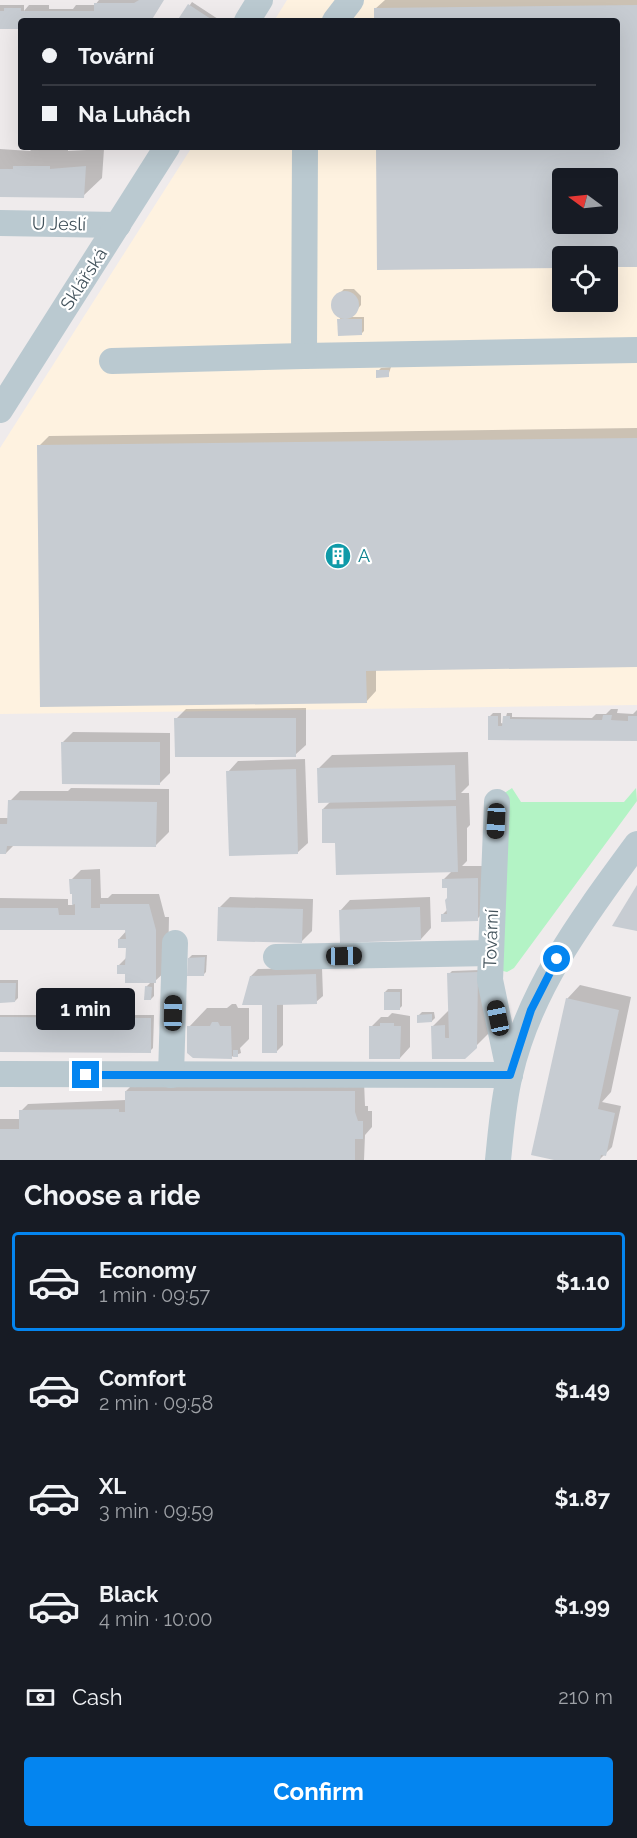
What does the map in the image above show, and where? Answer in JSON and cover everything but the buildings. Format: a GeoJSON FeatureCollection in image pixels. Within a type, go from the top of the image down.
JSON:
{"type":"FeatureCollection","features":[{"type":"Feature","properties":{"kind":"street"},"geometry":{"type":"LineString","coordinates":[[249,18],[260,0]]}},
{"type":"Feature","properties":{"kind":"street"},"geometry":{"type":"LineString","coordinates":[[337,18],[351,0]]}},
{"type":"Feature","properties":{"kind":"street","name":"Sklářská"},"geometry":{"type":"LineString","coordinates":[[0,410],[166,150]]}},
{"type":"Feature","properties":{"kind":"street"},"geometry":{"type":"LineString","coordinates":[[304,356],[305,150]]}},
{"type":"Feature","properties":{"kind":"street","name":"U Jeslí"},"geometry":{"type":"LineString","coordinates":[[0,223],[118,225]]}},
{"type":"Feature","properties":{"kind":"street"},"geometry":{"type":"LineString","coordinates":[[112,361],[637,350]]}},
{"type":"Feature","properties":{"kind":"street","name":"Tovární"},"geometry":{"type":"LineString","coordinates":[[497,802],[490,980],[510,1075]]}},
{"type":"Feature","properties":{"kind":"street","name":"Tovární"},"geometry":{"type":"LineString","coordinates":[[498,1160],[510,1075],[531,1010],[557,959],[637,844]]}},
{"type":"Feature","properties":{"kind":"street"},"geometry":{"type":"LineString","coordinates":[[171,1075],[175,943]]}},
{"type":"Feature","properties":{"kind":"street"},"geometry":{"type":"LineString","coordinates":[[276,957],[491,953]]}},
{"type":"Feature","properties":{"kind":"street"},"geometry":{"type":"LineString","coordinates":[[0,1074],[510,1075]]}},
{"type":"Feature","properties":{"kind":"shaded area"},"geometry":{"type":"Polygon","coordinates":[[[287,0],[637,0],[637,705],[0,714],[0,448],[190,150],[620,150],[620,18],[276,18],[287,0]]]}},
{"type":"Feature","properties":{"kind":"green space"},"geometry":{"type":"Polygon","coordinates":[[[512,788],[521,802],[624,802],[636,788],[637,801],[514,968],[507,972],[503,971],[503,794],[512,788]]]}},
{"type":"Feature","properties":{"kind":"place","name":"A"},"geometry":{"type":"Point","coordinates":[338,556]}},
{"type":"Feature","properties":{"kind":"route"},"geometry":{"type":"LineString","coordinates":[[86,1075],[510,1075],[531,1010],[557,959]]}}]}
